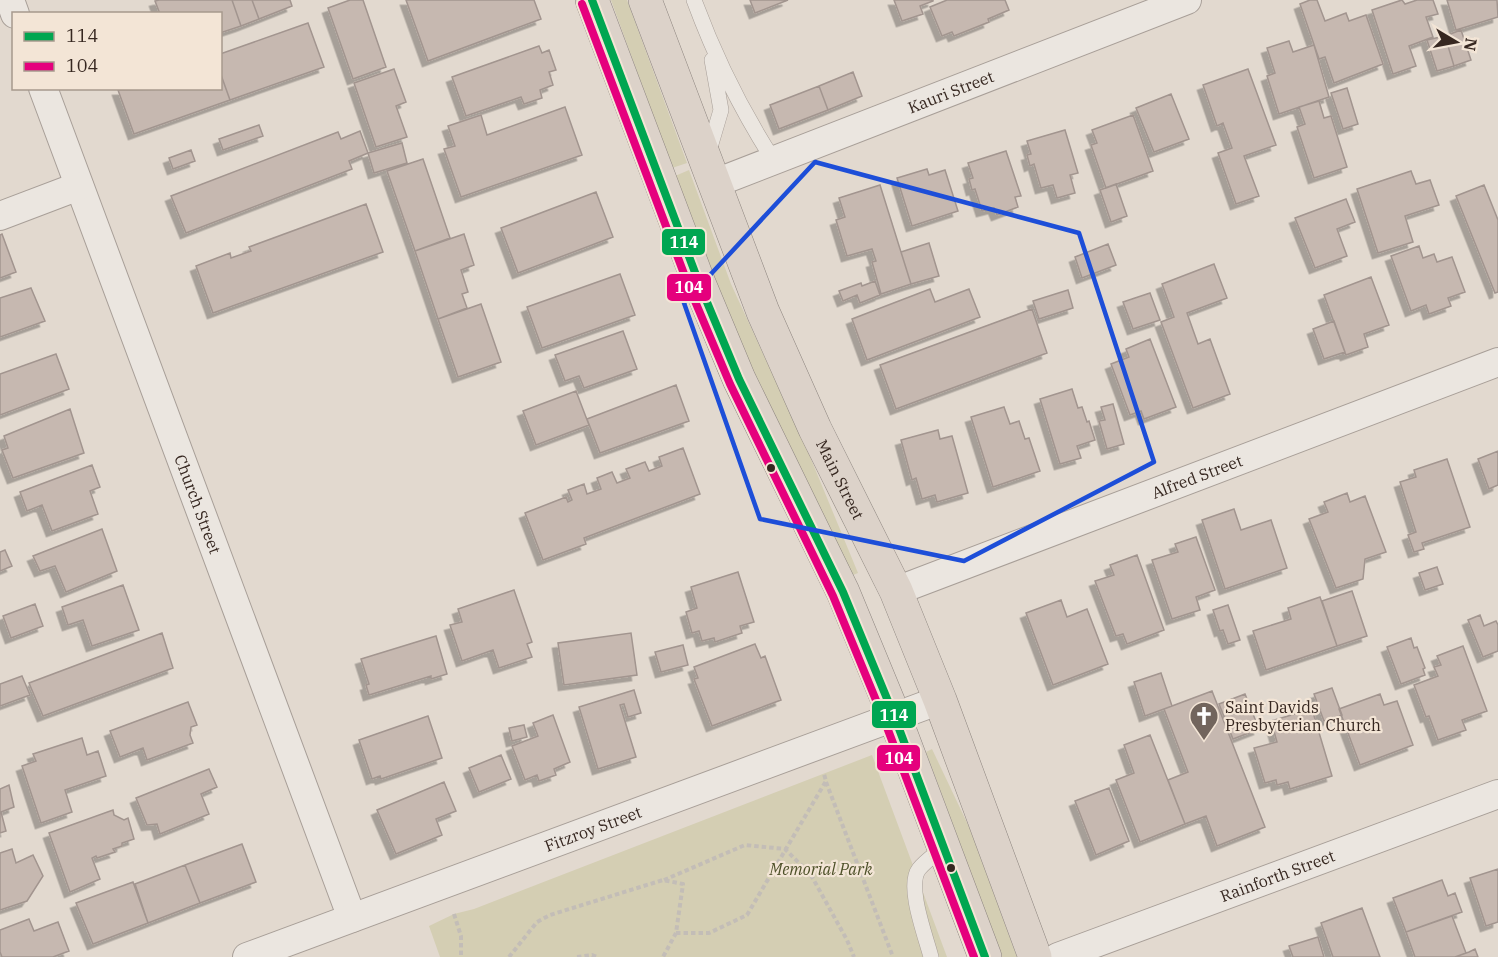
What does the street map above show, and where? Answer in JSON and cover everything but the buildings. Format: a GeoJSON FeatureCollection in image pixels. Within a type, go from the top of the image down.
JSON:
{"type":"FeatureCollection","features":[{"type":"Feature","properties":{"kind":"highway"},"geometry":{"type":"LineString","coordinates":[[592,0],[666,201],[717,326],[739,379],[843,592],[895,718],[985,957]]}},
{"type":"Feature","properties":{"kind":"highway","name":"Main Street"},"geometry":{"type":"LineString","coordinates":[[645,0],[763,312],[806,408],[896,591],[940,700],[1035,957]]}},
{"type":"Feature","properties":{"kind":"street","name":"Kauri Street"},"geometry":{"type":"LineString","coordinates":[[709,174],[774,161],[1187,0]]}},
{"type":"Feature","properties":{"kind":"street","name":"Church Street"},"geometry":{"type":"LineString","coordinates":[[44,90],[352,918]]}},
{"type":"Feature","properties":{"kind":"street"},"geometry":{"type":"LineString","coordinates":[[0,216],[79,186]]}},
{"type":"Feature","properties":{"kind":"street","name":"Alfred Street"},"geometry":{"type":"LineString","coordinates":[[896,591],[1498,362]]}},
{"type":"Feature","properties":{"kind":"street","name":"Fitzroy Street"},"geometry":{"type":"LineString","coordinates":[[247,957],[940,700]]}},
{"type":"Feature","properties":{"kind":"street","name":"Rainforth Street"},"geometry":{"type":"LineString","coordinates":[[1058,957],[1498,794]]}},
{"type":"Feature","properties":{"kind":"lane"},"geometry":{"type":"LineString","coordinates":[[694,0],[709,40],[735,96],[774,161]]}},
{"type":"Feature","properties":{"kind":"lane"},"geometry":{"type":"LineString","coordinates":[[709,40],[721,110],[709,174]]}},
{"type":"Feature","properties":{"kind":"lane"},"geometry":{"type":"LineString","coordinates":[[931,957],[914,892],[915,880],[918,870],[944,847]]}},
{"type":"Feature","properties":{"kind":"path"},"geometry":{"type":"LineString","coordinates":[[815,747],[893,957]]}},
{"type":"Feature","properties":{"kind":"path"},"geometry":{"type":"LineString","coordinates":[[676,933],[710,933],[747,915],[826,781]]}},
{"type":"Feature","properties":{"kind":"path"},"geometry":{"type":"LineString","coordinates":[[509,957],[537,922],[550,915],[663,880],[745,845],[784,849],[811,875],[854,957]]}},
{"type":"Feature","properties":{"kind":"path"},"geometry":{"type":"LineString","coordinates":[[663,880],[683,884],[676,933],[663,957]]}},
{"type":"Feature","properties":{"kind":"path"},"geometry":{"type":"LineString","coordinates":[[454,914],[461,936],[461,957]]}},
{"type":"Feature","properties":{"kind":"path"},"geometry":{"type":"LineString","coordinates":[[577,957],[592,955],[597,957]]}},
{"type":"Feature","properties":{"kind":"highlighted area"},"geometry":{"type":"Polygon","coordinates":[[[815,162],[1079,233],[1154,462],[964,561],[760,519],[684,303],[815,162]]]}},
{"type":"Feature","properties":{"kind":"green space"},"geometry":{"type":"Polygon","coordinates":[[[611,0],[627,0],[687,163],[672,168],[611,0]]]}},
{"type":"Feature","properties":{"kind":"green space"},"geometry":{"type":"Polygon","coordinates":[[[689,170],[731,284],[806,447],[858,573],[853,575],[751,370],[675,176],[689,170]]]}},
{"type":"Feature","properties":{"kind":"green space"},"geometry":{"type":"Polygon","coordinates":[[[932,749],[970,829],[1017,957],[1002,957],[926,752],[932,749]]]}},
{"type":"Feature","properties":{"kind":"green space","name":"Memorial Park"},"geometry":{"type":"Polygon","coordinates":[[[872,755],[947,957],[440,957],[429,926],[454,914],[474,909],[872,755]]]}},
{"type":"Feature","properties":{"kind":"transit line","name":"114"},"geometry":{"type":"LineString","coordinates":[[592,0],[699,283],[739,379],[843,592],[895,718],[985,957]]}},
{"type":"Feature","properties":{"kind":"transit line","name":"104"},"geometry":{"type":"LineString","coordinates":[[582,4],[689,287],[730,384],[833,596],[885,722],[974,957]]}},
{"type":"Feature","properties":{"kind":"place","name":"Saint Davids Presbyterian Church"},"geometry":{"type":"Point","coordinates":[1204,742]}}]}
